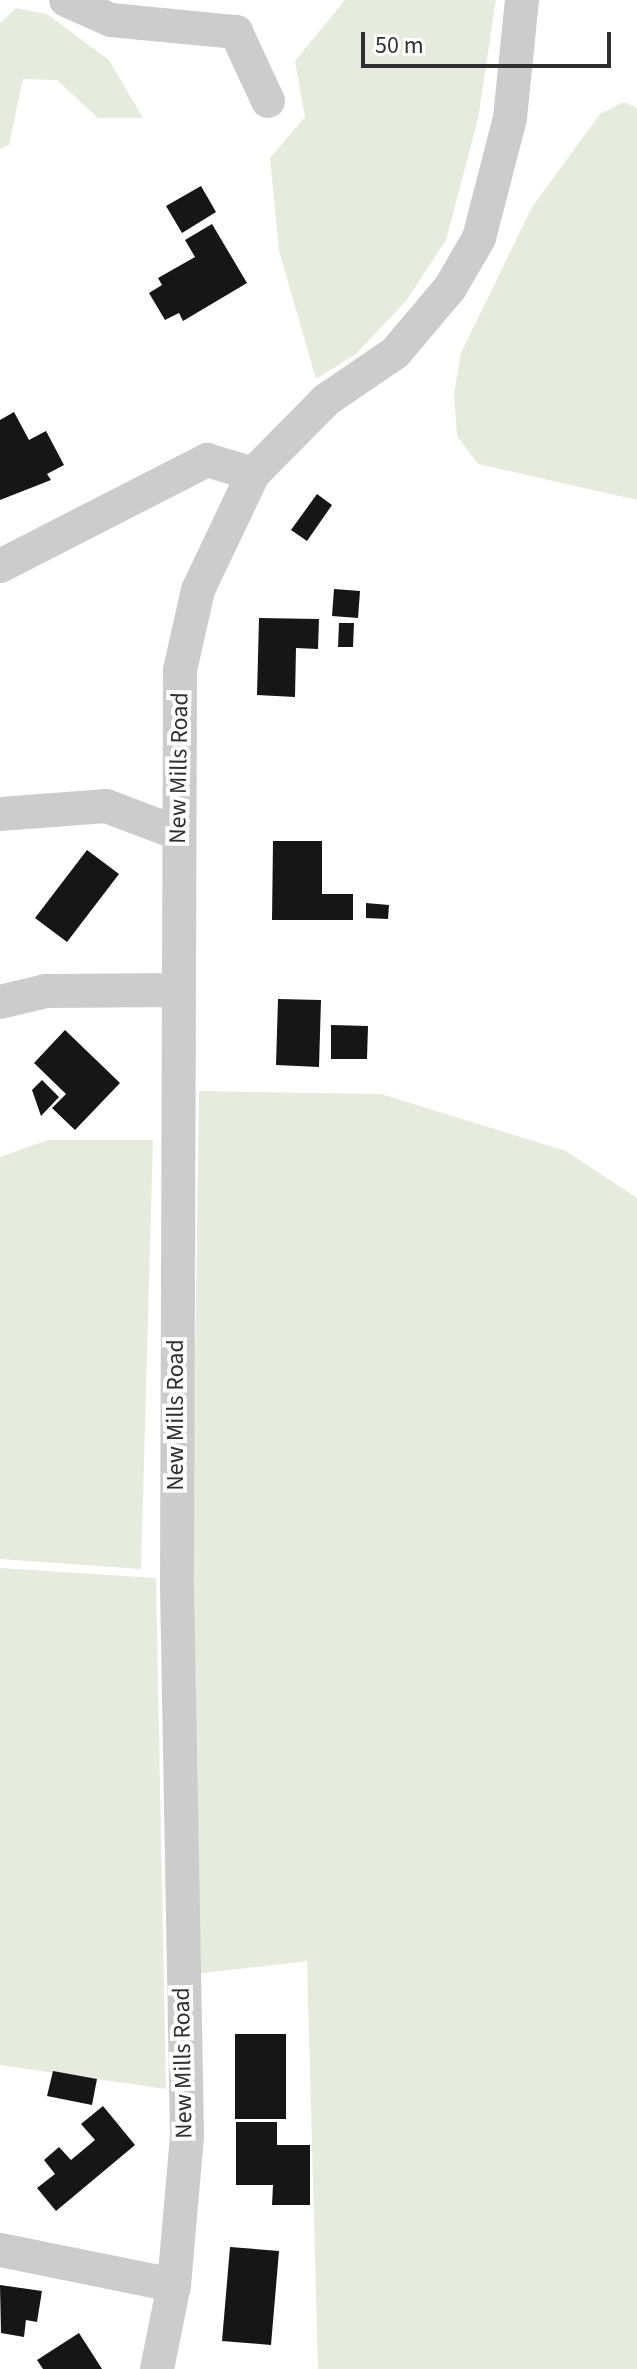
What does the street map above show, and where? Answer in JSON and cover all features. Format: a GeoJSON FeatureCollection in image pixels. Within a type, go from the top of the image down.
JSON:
{"type":"FeatureCollection","features":[{"type":"Feature","properties":{"kind":"street"},"geometry":{"type":"LineString","coordinates":[[66,0],[111,20],[236,32],[268,101]]}},
{"type":"Feature","properties":{"kind":"street","name":"New Mills Road"},"geometry":{"type":"LineString","coordinates":[[157,2369],[174,2285],[187,2136],[177,1568],[180,670],[198,590],[253,474],[326,400],[395,353],[450,288],[479,238],[510,118],[522,0]]}},
{"type":"Feature","properties":{"kind":"street"},"geometry":{"type":"LineString","coordinates":[[0,566],[207,460],[253,474]]}},
{"type":"Feature","properties":{"kind":"street"},"geometry":{"type":"LineString","coordinates":[[0,814],[106,806],[178,833]]}},
{"type":"Feature","properties":{"kind":"street"},"geometry":{"type":"LineString","coordinates":[[0,1002],[46,991],[179,990]]}},
{"type":"Feature","properties":{"kind":"street"},"geometry":{"type":"LineString","coordinates":[[0,2250],[174,2285]]}},
{"type":"Feature","properties":{"kind":"green space"},"geometry":{"type":"Polygon","coordinates":[[[345,0],[496,0],[478,119],[446,240],[406,301],[356,354],[316,379],[279,251],[270,158],[305,117],[295,61],[345,0]]]}},
{"type":"Feature","properties":{"kind":"green space"},"geometry":{"type":"Polygon","coordinates":[[[16,8],[47,14],[109,60],[143,118],[98,118],[57,80],[23,79],[9,145],[0,149],[0,23],[16,8]]]}},
{"type":"Feature","properties":{"kind":"green space"},"geometry":{"type":"Polygon","coordinates":[[[624,102],[637,108],[637,500],[478,464],[457,436],[454,394],[461,353],[532,207],[600,114],[624,102]]]}},
{"type":"Feature","properties":{"kind":"green space"},"geometry":{"type":"Polygon","coordinates":[[[199,1091],[381,1094],[566,1151],[637,1198],[637,2369],[318,2369],[307,1961],[186,1975],[199,1091]]]}},
{"type":"Feature","properties":{"kind":"green space"},"geometry":{"type":"Polygon","coordinates":[[[48,1140],[153,1140],[141,1569],[0,1559],[0,1157],[48,1140]]]}},
{"type":"Feature","properties":{"kind":"green space"},"geometry":{"type":"Polygon","coordinates":[[[0,1568],[156,1578],[166,2089],[0,2065],[0,1568]]]}},
{"type":"Feature","properties":{"kind":"building"},"geometry":{"type":"Polygon","coordinates":[[[201,186],[216,212],[182,233],[166,206],[201,186]]]}},
{"type":"Feature","properties":{"kind":"building"},"geometry":{"type":"Polygon","coordinates":[[[212,224],[247,283],[183,321],[179,313],[165,320],[149,293],[162,285],[158,278],[195,257],[185,240],[212,224]]]}},
{"type":"Feature","properties":{"kind":"building"},"geometry":{"type":"Polygon","coordinates":[[[14,412],[29,440],[46,431],[64,465],[47,474],[51,480],[0,500],[0,420],[14,412]]]}},
{"type":"Feature","properties":{"kind":"building"},"geometry":{"type":"Polygon","coordinates":[[[317,494],[332,505],[307,541],[291,530],[317,494]]]}},
{"type":"Feature","properties":{"kind":"building"},"geometry":{"type":"Polygon","coordinates":[[[334,589],[360,591],[358,618],[332,616],[334,589]]]}},
{"type":"Feature","properties":{"kind":"building"},"geometry":{"type":"Polygon","coordinates":[[[259,618],[319,619],[318,649],[296,648],[295,697],[257,695],[259,618]]]}},
{"type":"Feature","properties":{"kind":"building"},"geometry":{"type":"Polygon","coordinates":[[[339,623],[354,623],[353,647],[338,647],[339,623]]]}},
{"type":"Feature","properties":{"kind":"building"},"geometry":{"type":"Polygon","coordinates":[[[273,841],[322,841],[322,894],[353,894],[353,920],[272,920],[273,841]]]}},
{"type":"Feature","properties":{"kind":"building"},"geometry":{"type":"Polygon","coordinates":[[[87,850],[119,874],[67,942],[35,918],[87,850]]]}},
{"type":"Feature","properties":{"kind":"building"},"geometry":{"type":"Polygon","coordinates":[[[366,903],[389,905],[388,919],[366,918],[366,903]]]}},
{"type":"Feature","properties":{"kind":"building"},"geometry":{"type":"Polygon","coordinates":[[[278,999],[321,1000],[319,1067],[276,1065],[278,999]]]}},
{"type":"Feature","properties":{"kind":"building"},"geometry":{"type":"Polygon","coordinates":[[[331,1025],[368,1026],[367,1059],[331,1059],[331,1025]]]}},
{"type":"Feature","properties":{"kind":"building"},"geometry":{"type":"Polygon","coordinates":[[[65,1030],[120,1083],[75,1130],[52,1108],[66,1094],[34,1063],[65,1030]]]}},
{"type":"Feature","properties":{"kind":"building"},"geometry":{"type":"Polygon","coordinates":[[[42,1080],[59,1097],[41,1116],[32,1090],[42,1080]]]}},
{"type":"Feature","properties":{"kind":"building"},"geometry":{"type":"Polygon","coordinates":[[[235,2034],[286,2034],[286,2119],[235,2119],[235,2034]]]}},
{"type":"Feature","properties":{"kind":"building"},"geometry":{"type":"Polygon","coordinates":[[[53,2071],[97,2079],[92,2105],[47,2096],[53,2071]]]}},
{"type":"Feature","properties":{"kind":"building"},"geometry":{"type":"Polygon","coordinates":[[[103,2106],[135,2145],[56,2211],[37,2188],[55,2174],[44,2160],[59,2147],[71,2160],[95,2140],[81,2124],[103,2106]]]}},
{"type":"Feature","properties":{"kind":"building"},"geometry":{"type":"Polygon","coordinates":[[[236,2122],[277,2122],[277,2145],[310,2145],[310,2205],[272,2205],[273,2185],[236,2185],[236,2122]]]}},
{"type":"Feature","properties":{"kind":"building"},"geometry":{"type":"Polygon","coordinates":[[[230,2247],[279,2251],[271,2345],[222,2341],[230,2247]]]}},
{"type":"Feature","properties":{"kind":"building"},"geometry":{"type":"Polygon","coordinates":[[[0,2285],[42,2291],[37,2322],[26,2320],[24,2337],[1,2333],[0,2285]]]}},
{"type":"Feature","properties":{"kind":"building"},"geometry":{"type":"Polygon","coordinates":[[[79,2333],[102,2369],[43,2369],[37,2360],[79,2333]]]}}]}
